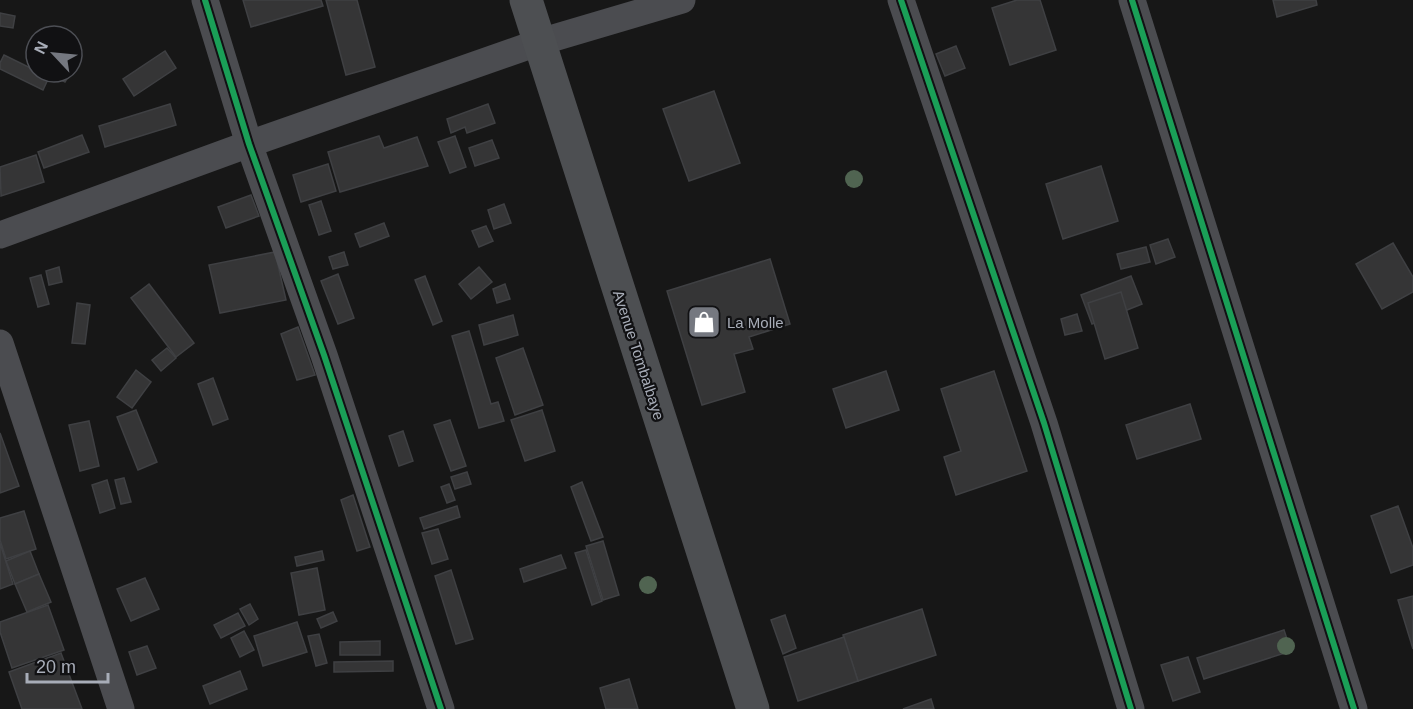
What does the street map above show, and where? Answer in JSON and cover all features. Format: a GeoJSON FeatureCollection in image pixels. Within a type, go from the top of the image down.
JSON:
{"type":"FeatureCollection","features":[{"type":"Feature","properties":{"kind":"main road","name":"Avenue Tombalbaye"},"geometry":{"type":"LineString","coordinates":[[526,0],[753,709]]}},
{"type":"Feature","properties":{"kind":"street"},"geometry":{"type":"LineString","coordinates":[[205,0],[249,144],[324,355],[441,709]]}},
{"type":"Feature","properties":{"kind":"street"},"geometry":{"type":"LineString","coordinates":[[0,235],[249,144],[540,42],[682,0]]}},
{"type":"Feature","properties":{"kind":"street"},"geometry":{"type":"LineString","coordinates":[[902,0],[1044,423],[1131,709]]}},
{"type":"Feature","properties":{"kind":"street"},"geometry":{"type":"LineString","coordinates":[[1132,0],[1354,709]]}},
{"type":"Feature","properties":{"kind":"street"},"geometry":{"type":"LineString","coordinates":[[0,343],[121,709]]}},
{"type":"Feature","properties":{"kind":"building"},"geometry":{"type":"Polygon","coordinates":[[[243,0],[321,0],[323,6],[251,27],[243,0]]]}},
{"type":"Feature","properties":{"kind":"building"},"geometry":{"type":"Polygon","coordinates":[[[326,0],[357,0],[375,67],[346,75],[326,0]]]}},
{"type":"Feature","properties":{"kind":"building"},"geometry":{"type":"Polygon","coordinates":[[[1017,0],[1040,0],[1056,50],[1010,65],[992,8],[1017,0]]]}},
{"type":"Feature","properties":{"kind":"building"},"geometry":{"type":"Polygon","coordinates":[[[1273,0],[1316,0],[1317,5],[1277,17],[1273,0]]]}},
{"type":"Feature","properties":{"kind":"building"},"geometry":{"type":"Polygon","coordinates":[[[0,13],[15,16],[13,28],[0,26],[0,13]]]}},
{"type":"Feature","properties":{"kind":"building"},"geometry":{"type":"Polygon","coordinates":[[[956,46],[965,68],[945,76],[936,54],[956,46]]]}},
{"type":"Feature","properties":{"kind":"building"},"geometry":{"type":"Polygon","coordinates":[[[165,51],[176,68],[134,96],[123,79],[165,51]]]}},
{"type":"Feature","properties":{"kind":"building"},"geometry":{"type":"Polygon","coordinates":[[[4,55],[24,65],[24,81],[0,69],[4,55]]]}},
{"type":"Feature","properties":{"kind":"building"},"geometry":{"type":"Polygon","coordinates":[[[31,84],[46,84],[43,90],[31,84]]]}},
{"type":"Feature","properties":{"kind":"building"},"geometry":{"type":"Polygon","coordinates":[[[714,91],[740,163],[689,181],[663,109],[714,91]]]}},
{"type":"Feature","properties":{"kind":"building"},"geometry":{"type":"Polygon","coordinates":[[[170,104],[176,125],[105,147],[99,126],[170,104]]]}},
{"type":"Feature","properties":{"kind":"building"},"geometry":{"type":"Polygon","coordinates":[[[488,104],[495,123],[467,133],[465,127],[451,133],[447,119],[488,104]]]}},
{"type":"Feature","properties":{"kind":"building"},"geometry":{"type":"Polygon","coordinates":[[[82,135],[89,152],[44,168],[38,152],[82,135]]]}},
{"type":"Feature","properties":{"kind":"building"},"geometry":{"type":"Polygon","coordinates":[[[379,136],[384,148],[417,137],[428,166],[340,192],[328,152],[379,136]]]}},
{"type":"Feature","properties":{"kind":"building"},"geometry":{"type":"Polygon","coordinates":[[[455,136],[466,167],[450,173],[438,142],[455,136]]]}},
{"type":"Feature","properties":{"kind":"building"},"geometry":{"type":"Polygon","coordinates":[[[492,140],[499,158],[475,166],[469,148],[492,140]]]}},
{"type":"Feature","properties":{"kind":"building"},"geometry":{"type":"Polygon","coordinates":[[[36,155],[44,182],[1,196],[0,167],[36,155]]]}},
{"type":"Feature","properties":{"kind":"building"},"geometry":{"type":"Polygon","coordinates":[[[328,164],[336,191],[301,202],[293,175],[328,164]]]}},
{"type":"Feature","properties":{"kind":"building"},"geometry":{"type":"Polygon","coordinates":[[[1101,166],[1118,221],[1063,239],[1046,184],[1101,166]]]}},
{"type":"Feature","properties":{"kind":"building"},"geometry":{"type":"Polygon","coordinates":[[[251,195],[259,216],[226,228],[218,207],[251,195]]]}},
{"type":"Feature","properties":{"kind":"building"},"geometry":{"type":"Polygon","coordinates":[[[321,201],[331,231],[319,235],[309,205],[321,201]]]}},
{"type":"Feature","properties":{"kind":"building"},"geometry":{"type":"Polygon","coordinates":[[[504,204],[511,223],[494,229],[488,210],[504,204]]]}},
{"type":"Feature","properties":{"kind":"building"},"geometry":{"type":"Polygon","coordinates":[[[384,223],[389,236],[360,247],[355,234],[384,223]]]}},
{"type":"Feature","properties":{"kind":"building"},"geometry":{"type":"Polygon","coordinates":[[[486,226],[493,241],[479,247],[472,231],[486,226]]]}},
{"type":"Feature","properties":{"kind":"building"},"geometry":{"type":"Polygon","coordinates":[[[1168,239],[1175,257],[1156,264],[1150,245],[1168,239]]]}},
{"type":"Feature","properties":{"kind":"building"},"geometry":{"type":"Polygon","coordinates":[[[1393,243],[1413,277],[1413,292],[1382,309],[1356,264],[1393,243]]]}},
{"type":"Feature","properties":{"kind":"building"},"geometry":{"type":"Polygon","coordinates":[[[1146,247],[1150,262],[1121,269],[1117,254],[1146,247]]]}},
{"type":"Feature","properties":{"kind":"building"},"geometry":{"type":"Polygon","coordinates":[[[275,252],[286,300],[220,313],[209,265],[275,252]]]}},
{"type":"Feature","properties":{"kind":"building"},"geometry":{"type":"Polygon","coordinates":[[[344,252],[348,265],[333,269],[329,257],[344,252]]]}},
{"type":"Feature","properties":{"kind":"building"},"geometry":{"type":"Polygon","coordinates":[[[770,259],[790,324],[749,337],[753,349],[734,354],[745,392],[702,405],[667,291],[770,259]]]}},
{"type":"Feature","properties":{"kind":"building"},"geometry":{"type":"Polygon","coordinates":[[[59,267],[62,282],[49,285],[46,271],[59,267]]]}},
{"type":"Feature","properties":{"kind":"building"},"geometry":{"type":"Polygon","coordinates":[[[479,267],[492,282],[471,299],[459,284],[479,267]]]}},
{"type":"Feature","properties":{"kind":"building"},"geometry":{"type":"Polygon","coordinates":[[[338,274],[354,318],[338,324],[321,281],[338,274]]]}},
{"type":"Feature","properties":{"kind":"building"},"geometry":{"type":"Polygon","coordinates":[[[41,275],[49,304],[38,307],[30,278],[41,275]]]}},
{"type":"Feature","properties":{"kind":"building"},"geometry":{"type":"Polygon","coordinates":[[[425,276],[442,321],[433,325],[415,280],[425,276]]]}},
{"type":"Feature","properties":{"kind":"building"},"geometry":{"type":"Polygon","coordinates":[[[1131,276],[1142,304],[1092,324],[1081,295],[1131,276]]]}},
{"type":"Feature","properties":{"kind":"building"},"geometry":{"type":"Polygon","coordinates":[[[149,284],[194,343],[176,357],[131,298],[149,284]]]}},
{"type":"Feature","properties":{"kind":"building"},"geometry":{"type":"Polygon","coordinates":[[[505,284],[510,299],[497,303],[493,289],[505,284]]]}},
{"type":"Feature","properties":{"kind":"building"},"geometry":{"type":"Polygon","coordinates":[[[1121,292],[1138,348],[1105,359],[1088,303],[1121,292]]]}},
{"type":"Feature","properties":{"kind":"building"},"geometry":{"type":"Polygon","coordinates":[[[77,303],[90,305],[85,344],[72,343],[77,303]]]}},
{"type":"Feature","properties":{"kind":"building"},"geometry":{"type":"Polygon","coordinates":[[[1077,314],[1082,331],[1065,335],[1061,319],[1077,314]]]}},
{"type":"Feature","properties":{"kind":"building"},"geometry":{"type":"Polygon","coordinates":[[[513,315],[518,335],[484,345],[479,325],[513,315]]]}},
{"type":"Feature","properties":{"kind":"building"},"geometry":{"type":"Polygon","coordinates":[[[298,327],[315,375],[297,380],[281,334],[298,327]]]}},
{"type":"Feature","properties":{"kind":"building"},"geometry":{"type":"Polygon","coordinates":[[[469,331],[491,404],[498,402],[504,421],[479,428],[452,336],[469,331]]]}},
{"type":"Feature","properties":{"kind":"building"},"geometry":{"type":"Polygon","coordinates":[[[167,348],[176,358],[161,371],[152,360],[167,348]]]}},
{"type":"Feature","properties":{"kind":"building"},"geometry":{"type":"Polygon","coordinates":[[[523,348],[543,405],[515,415],[496,358],[523,348]]]}},
{"type":"Feature","properties":{"kind":"building"},"geometry":{"type":"Polygon","coordinates":[[[136,370],[151,382],[132,408],[117,397],[136,370]]]}},
{"type":"Feature","properties":{"kind":"building"},"geometry":{"type":"Polygon","coordinates":[[[886,371],[899,410],[846,428],[833,389],[886,371]]]}},
{"type":"Feature","properties":{"kind":"building"},"geometry":{"type":"Polygon","coordinates":[[[994,371],[1027,471],[956,495],[944,457],[961,451],[941,389],[994,371]]]}},
{"type":"Feature","properties":{"kind":"building"},"geometry":{"type":"Polygon","coordinates":[[[213,378],[228,419],[213,425],[198,384],[213,378]]]}},
{"type":"Feature","properties":{"kind":"building"},"geometry":{"type":"Polygon","coordinates":[[[1190,404],[1201,439],[1137,459],[1126,425],[1190,404]]]}},
{"type":"Feature","properties":{"kind":"building"},"geometry":{"type":"Polygon","coordinates":[[[136,410],[157,462],[138,470],[117,417],[136,410]]]}},
{"type":"Feature","properties":{"kind":"building"},"geometry":{"type":"Polygon","coordinates":[[[542,410],[555,451],[525,461],[511,420],[542,410]]]}},
{"type":"Feature","properties":{"kind":"building"},"geometry":{"type":"Polygon","coordinates":[[[450,420],[466,466],[451,471],[434,425],[450,420]]]}},
{"type":"Feature","properties":{"kind":"building"},"geometry":{"type":"Polygon","coordinates":[[[89,421],[99,466],[80,471],[69,425],[89,421]]]}},
{"type":"Feature","properties":{"kind":"building"},"geometry":{"type":"Polygon","coordinates":[[[403,431],[413,461],[399,466],[389,436],[403,431]]]}},
{"type":"Feature","properties":{"kind":"building"},"geometry":{"type":"Polygon","coordinates":[[[0,433],[19,486],[0,493],[0,433]]]}},
{"type":"Feature","properties":{"kind":"building"},"geometry":{"type":"Polygon","coordinates":[[[467,472],[471,484],[455,489],[451,477],[467,472]]]}},
{"type":"Feature","properties":{"kind":"building"},"geometry":{"type":"Polygon","coordinates":[[[124,478],[131,502],[121,504],[115,480],[124,478]]]}},
{"type":"Feature","properties":{"kind":"building"},"geometry":{"type":"Polygon","coordinates":[[[107,480],[115,508],[100,513],[92,485],[107,480]]]}},
{"type":"Feature","properties":{"kind":"building"},"geometry":{"type":"Polygon","coordinates":[[[582,482],[603,537],[591,541],[571,487],[582,482]]]}},
{"type":"Feature","properties":{"kind":"building"},"geometry":{"type":"Polygon","coordinates":[[[449,484],[455,500],[447,503],[441,487],[449,484]]]}},
{"type":"Feature","properties":{"kind":"building"},"geometry":{"type":"Polygon","coordinates":[[[353,495],[370,547],[357,551],[341,500],[353,495]]]}},
{"type":"Feature","properties":{"kind":"building"},"geometry":{"type":"Polygon","coordinates":[[[457,506],[460,517],[424,529],[420,518],[457,506]]]}},
{"type":"Feature","properties":{"kind":"building"},"geometry":{"type":"Polygon","coordinates":[[[1398,506],[1413,548],[1413,565],[1391,573],[1371,516],[1398,506]]]}},
{"type":"Feature","properties":{"kind":"building"},"geometry":{"type":"Polygon","coordinates":[[[24,511],[36,549],[6,559],[0,540],[0,518],[24,511]]]}},
{"type":"Feature","properties":{"kind":"building"},"geometry":{"type":"Polygon","coordinates":[[[438,529],[448,559],[432,564],[422,533],[438,529]]]}},
{"type":"Feature","properties":{"kind":"building"},"geometry":{"type":"Polygon","coordinates":[[[603,541],[619,595],[603,600],[586,546],[603,541]]]}},
{"type":"Feature","properties":{"kind":"building"},"geometry":{"type":"Polygon","coordinates":[[[0,543],[13,584],[0,589],[0,543]]]}},
{"type":"Feature","properties":{"kind":"building"},"geometry":{"type":"Polygon","coordinates":[[[586,550],[602,601],[592,605],[575,553],[586,550]]]}},
{"type":"Feature","properties":{"kind":"building"},"geometry":{"type":"Polygon","coordinates":[[[30,551],[39,574],[15,584],[6,561],[30,551]]]}},
{"type":"Feature","properties":{"kind":"building"},"geometry":{"type":"Polygon","coordinates":[[[322,551],[324,560],[297,566],[295,557],[322,551]]]}},
{"type":"Feature","properties":{"kind":"building"},"geometry":{"type":"Polygon","coordinates":[[[561,555],[566,568],[524,582],[520,569],[561,555]]]}},
{"type":"Feature","properties":{"kind":"building"},"geometry":{"type":"Polygon","coordinates":[[[317,568],[325,610],[299,615],[291,573],[317,568]]]}},
{"type":"Feature","properties":{"kind":"building"},"geometry":{"type":"Polygon","coordinates":[[[451,570],[473,639],[456,644],[435,576],[451,570]]]}},
{"type":"Feature","properties":{"kind":"building"},"geometry":{"type":"Polygon","coordinates":[[[39,574],[51,602],[27,612],[15,584],[39,574]]]}},
{"type":"Feature","properties":{"kind":"building"},"geometry":{"type":"Polygon","coordinates":[[[145,578],[159,609],[131,621],[117,589],[145,578]]]}},
{"type":"Feature","properties":{"kind":"building"},"geometry":{"type":"Polygon","coordinates":[[[1413,596],[1413,649],[1398,600],[1413,596]]]}},
{"type":"Feature","properties":{"kind":"building"},"geometry":{"type":"Polygon","coordinates":[[[250,604],[258,619],[249,625],[240,609],[250,604]]]}},
{"type":"Feature","properties":{"kind":"building"},"geometry":{"type":"Polygon","coordinates":[[[48,605],[64,650],[12,668],[0,632],[0,622],[48,605]]]}},
{"type":"Feature","properties":{"kind":"building"},"geometry":{"type":"Polygon","coordinates":[[[922,609],[936,655],[858,681],[843,635],[922,609]]]}},
{"type":"Feature","properties":{"kind":"building"},"geometry":{"type":"Polygon","coordinates":[[[333,612],[337,621],[321,628],[317,619],[333,612]]]}},
{"type":"Feature","properties":{"kind":"building"},"geometry":{"type":"Polygon","coordinates":[[[238,613],[245,626],[221,638],[214,625],[238,613]]]}},
{"type":"Feature","properties":{"kind":"building"},"geometry":{"type":"Polygon","coordinates":[[[785,615],[796,648],[783,654],[771,620],[785,615]]]}},
{"type":"Feature","properties":{"kind":"building"},"geometry":{"type":"Polygon","coordinates":[[[297,622],[307,652],[263,666],[254,636],[297,622]]]}},
{"type":"Feature","properties":{"kind":"building"},"geometry":{"type":"Polygon","coordinates":[[[1284,630],[1291,651],[1204,679],[1197,658],[1284,630]]]}},
{"type":"Feature","properties":{"kind":"building"},"geometry":{"type":"Polygon","coordinates":[[[244,631],[254,650],[240,657],[231,638],[244,631]]]}},
{"type":"Feature","properties":{"kind":"building"},"geometry":{"type":"Polygon","coordinates":[[[319,634],[327,663],[316,666],[308,636],[319,634]]]}},
{"type":"Feature","properties":{"kind":"building"},"geometry":{"type":"Polygon","coordinates":[[[844,637],[858,681],[798,701],[784,657],[844,637]]]}},
{"type":"Feature","properties":{"kind":"building"},"geometry":{"type":"Polygon","coordinates":[[[380,641],[380,655],[340,655],[340,642],[380,641]]]}},
{"type":"Feature","properties":{"kind":"building"},"geometry":{"type":"Polygon","coordinates":[[[147,646],[156,668],[137,675],[129,652],[147,646]]]}},
{"type":"Feature","properties":{"kind":"building"},"geometry":{"type":"Polygon","coordinates":[[[61,653],[82,709],[22,709],[9,672],[61,653]]]}},
{"type":"Feature","properties":{"kind":"building"},"geometry":{"type":"Polygon","coordinates":[[[1188,657],[1200,692],[1173,701],[1161,665],[1188,657]]]}},
{"type":"Feature","properties":{"kind":"building"},"geometry":{"type":"Polygon","coordinates":[[[393,661],[393,671],[334,672],[334,662],[393,661]]]}},
{"type":"Feature","properties":{"kind":"building"},"geometry":{"type":"Polygon","coordinates":[[[240,671],[247,689],[210,704],[203,686],[240,671]]]}},
{"type":"Feature","properties":{"kind":"building"},"geometry":{"type":"Polygon","coordinates":[[[629,679],[638,709],[606,709],[600,688],[629,679]]]}},
{"type":"Feature","properties":{"kind":"building"},"geometry":{"type":"Polygon","coordinates":[[[931,699],[934,709],[903,709],[931,699]]]}},
{"type":"Feature","properties":{"kind":"cycle path"},"geometry":{"type":"LineString","coordinates":[[205,0],[249,144],[324,355],[441,709]]}},
{"type":"Feature","properties":{"kind":"cycle path"},"geometry":{"type":"LineString","coordinates":[[901,0],[1044,423],[1131,709]]}},
{"type":"Feature","properties":{"kind":"cycle path"},"geometry":{"type":"LineString","coordinates":[[1132,0],[1354,709]]}},
{"type":"Feature","properties":{"kind":"place","name":"La Molle"},"geometry":{"type":"Point","coordinates":[704,322]}}]}
